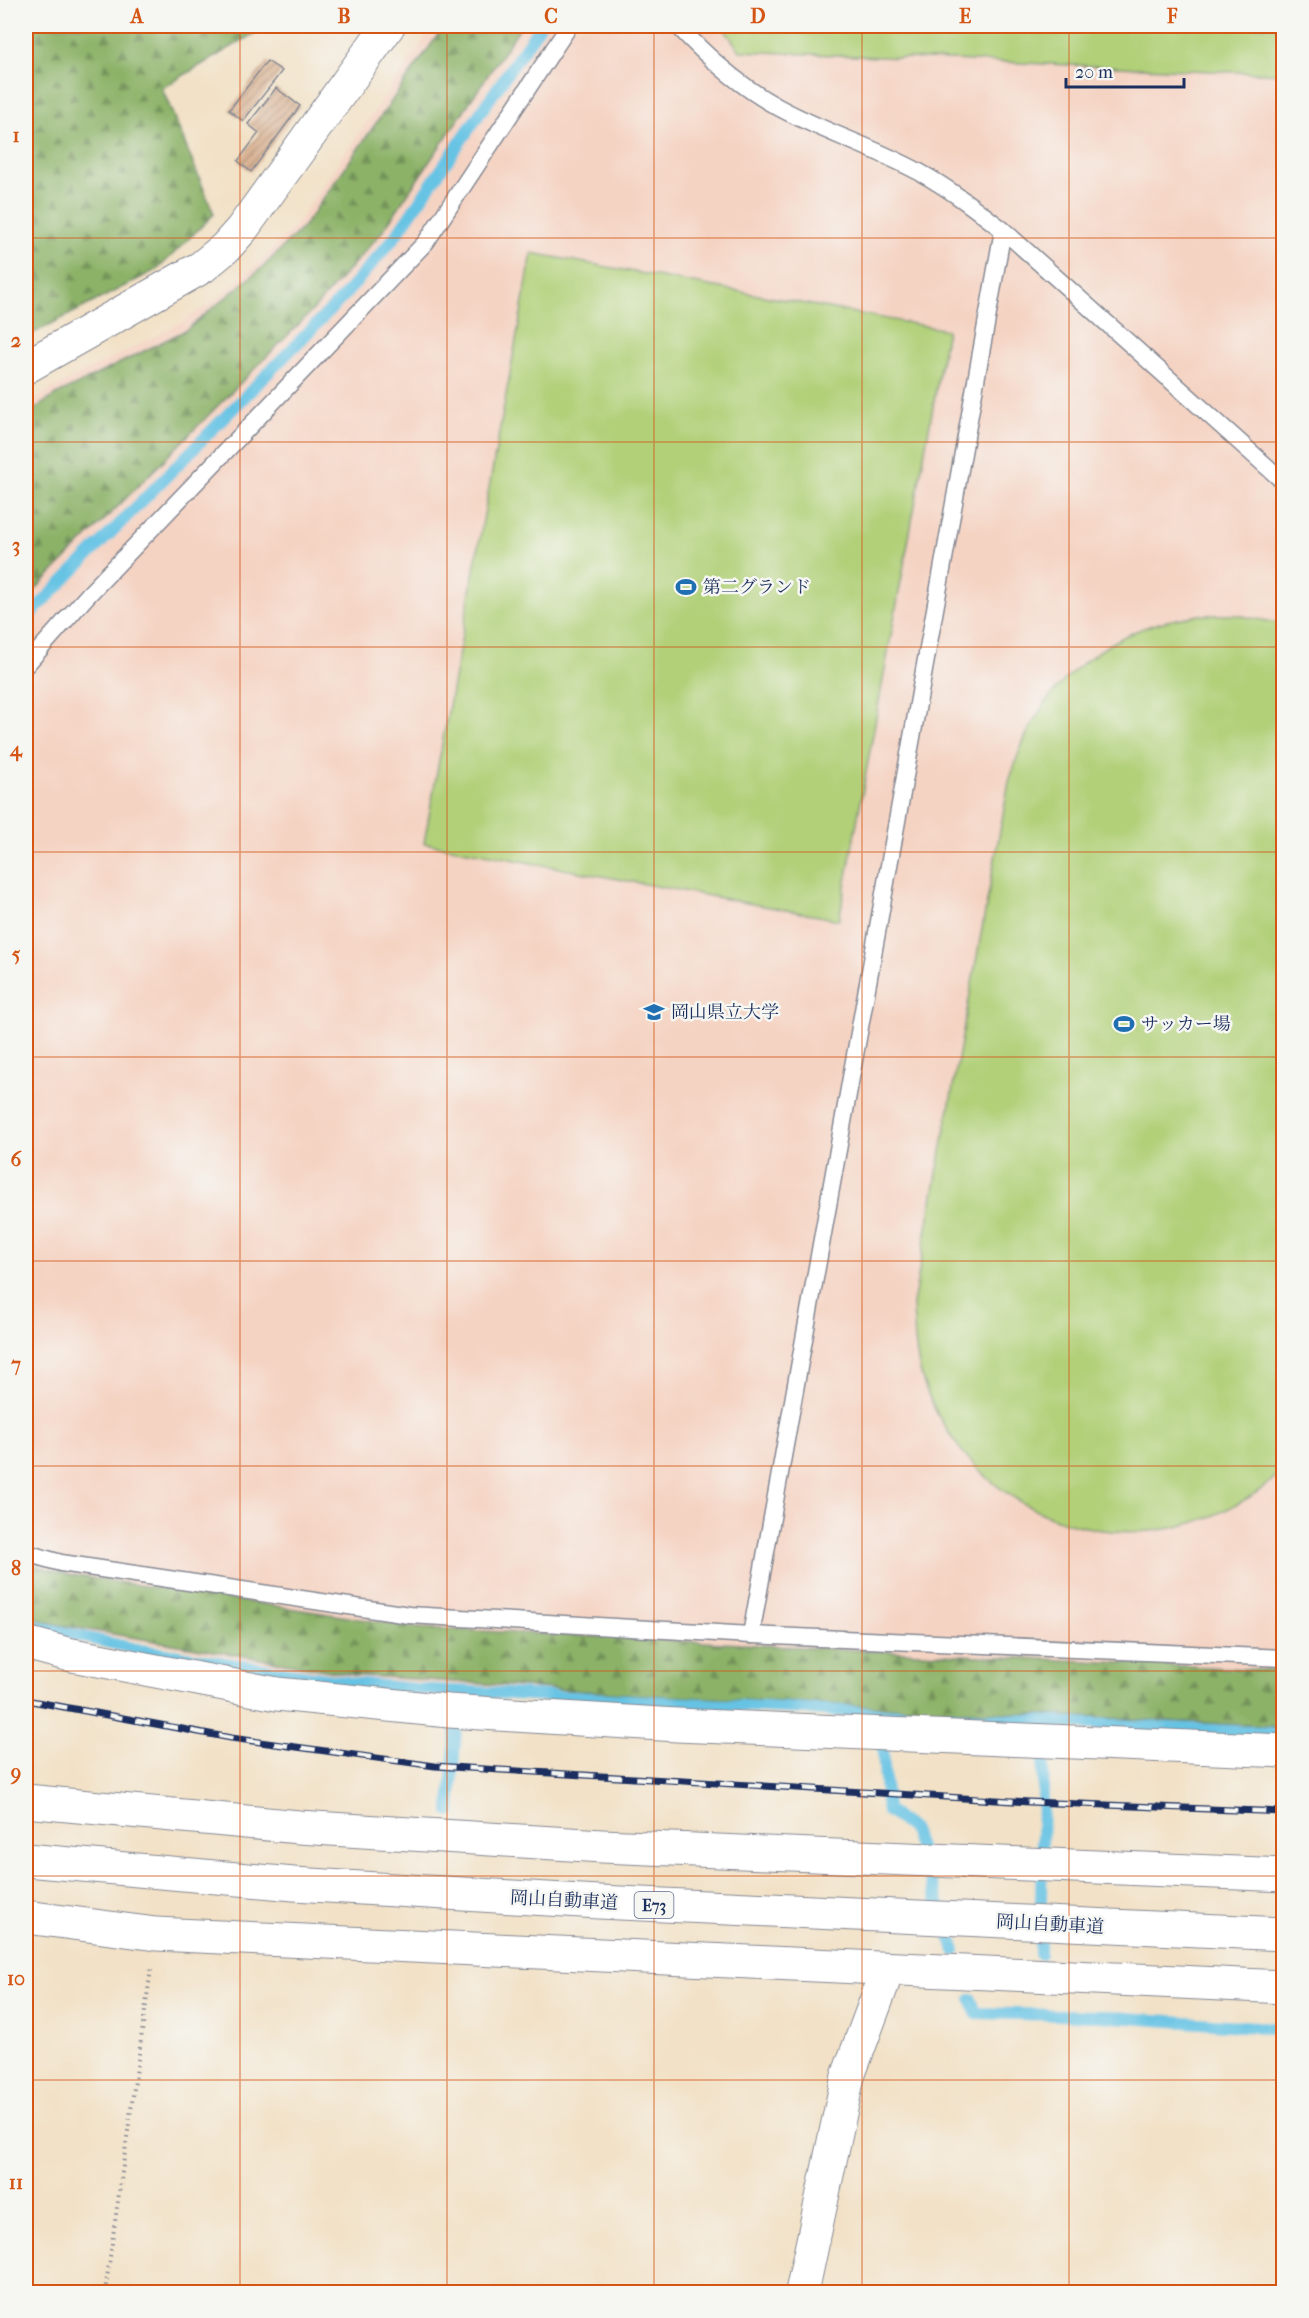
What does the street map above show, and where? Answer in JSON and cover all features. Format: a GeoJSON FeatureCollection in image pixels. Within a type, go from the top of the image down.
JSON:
{"type":"FeatureCollection","features":[{"type":"Feature","properties":{"kind":"main road"},"geometry":{"type":"LineString","coordinates":[[26,367],[202,267],[225,248],[242,229],[388,26]]}},
{"type":"Feature","properties":{"kind":"main road"},"geometry":{"type":"LineString","coordinates":[[26,1642],[67,1654],[278,1694],[457,1712],[677,1725],[1284,1750]]}},
{"type":"Feature","properties":{"kind":"main road"},"geometry":{"type":"LineString","coordinates":[[26,1801],[299,1827],[602,1846],[1284,1875]]}},
{"type":"Feature","properties":{"kind":"main road","name":"岡山自動車道"},"geometry":{"type":"LineString","coordinates":[[26,1860],[294,1884],[564,1900],[1284,1935]]}},
{"type":"Feature","properties":{"kind":"main road"},"geometry":{"type":"LineString","coordinates":[[26,1917],[156,1934],[1284,1987]]}},
{"type":"Feature","properties":{"kind":"main road"},"geometry":{"type":"LineString","coordinates":[[802,2292],[848,2076],[888,1968]]}},
{"type":"Feature","properties":{"kind":"lane"},"geometry":{"type":"LineString","coordinates":[[26,665],[88,595],[426,242],[569,26]]}},
{"type":"Feature","properties":{"kind":"lane"},"geometry":{"type":"LineString","coordinates":[[678,26],[706,56],[750,90],[776,106],[823,129],[875,149],[962,198],[1003,230],[1284,482]]}},
{"type":"Feature","properties":{"kind":"lane"},"geometry":{"type":"LineString","coordinates":[[751,1635],[1003,230]]}},
{"type":"Feature","properties":{"kind":"lane"},"geometry":{"type":"LineString","coordinates":[[26,1553],[61,1563],[410,1615],[751,1635],[1284,1658]]}},
{"type":"Feature","properties":{"kind":"path"},"geometry":{"type":"LineString","coordinates":[[105,2292],[156,1934]]}},
{"type":"Feature","properties":{"kind":"path"},"geometry":{"type":"LineString","coordinates":[[330,2292],[344,2290],[355,2292]]}},
{"type":"Feature","properties":{"kind":"shaded area","name":"岡山県立大学"},"geometry":{"type":"Polygon","coordinates":[[[433,26],[1283,26],[1283,1730],[356,1679],[52,1626],[26,1618],[26,406],[51,389],[179,324],[218,298],[260,261],[297,223],[433,26]]]}},
{"type":"Feature","properties":{"kind":"green space"},"geometry":{"type":"Polygon","coordinates":[[[26,26],[267,26],[162,88],[214,214],[158,269],[26,337],[26,26]]]}},
{"type":"Feature","properties":{"kind":"green space"},"geometry":{"type":"Polygon","coordinates":[[[444,26],[521,26],[382,232],[312,311],[26,599],[26,415],[54,396],[186,330],[264,266],[304,226],[444,26]]]}},
{"type":"Feature","properties":{"kind":"green space"},"geometry":{"type":"Polygon","coordinates":[[[722,26],[1283,26],[1283,74],[740,51],[722,26]]]}},
{"type":"Feature","properties":{"kind":"green space","name":"第二グランド"},"geometry":{"type":"Polygon","coordinates":[[[532,253],[947,330],[839,920],[424,843],[532,253]]]}},
{"type":"Feature","properties":{"kind":"green space","name":"サッカー場"},"geometry":{"type":"Polygon","coordinates":[[[1200,615],[1237,615],[1283,624],[1283,1469],[1274,1479],[1250,1497],[1222,1512],[1194,1522],[1139,1532],[1098,1530],[1060,1520],[1024,1504],[992,1481],[963,1453],[940,1419],[923,1381],[914,1333],[913,1304],[1009,782],[1023,742],[1046,702],[1074,671],[1090,658],[1125,636],[1144,628],[1200,615]]]}},
{"type":"Feature","properties":{"kind":"green space"},"geometry":{"type":"Polygon","coordinates":[[[26,1562],[66,1574],[420,1628],[1283,1671],[1283,1727],[626,1694],[355,1675],[54,1624],[26,1616],[26,1562]]]}},
{"type":"Feature","properties":{"kind":"building"},"geometry":{"type":"Polygon","coordinates":[[[267,61],[282,71],[243,121],[229,110],[267,61]]]}},
{"type":"Feature","properties":{"kind":"building"},"geometry":{"type":"Polygon","coordinates":[[[276,88],[300,106],[251,172],[238,161],[259,133],[248,124],[276,88]]]}},
{"type":"Feature","properties":{"kind":"waterway"},"geometry":{"type":"LineString","coordinates":[[26,619],[344,296],[394,238],[540,26]]}},
{"type":"Feature","properties":{"kind":"waterway"},"geometry":{"type":"LineString","coordinates":[[26,1624],[141,1650],[352,1683],[416,1689],[1284,1734]]}},
{"type":"Feature","properties":{"kind":"waterway"},"geometry":{"type":"LineString","coordinates":[[450,1811],[457,1713]]}},
{"type":"Feature","properties":{"kind":"waterway"},"geometry":{"type":"LineString","coordinates":[[882,1736],[887,1810],[913,1830],[955,1951]]}},
{"type":"Feature","properties":{"kind":"waterway"},"geometry":{"type":"LineString","coordinates":[[1040,1954],[1044,1742]]}},
{"type":"Feature","properties":{"kind":"waterway"},"geometry":{"type":"LineString","coordinates":[[971,1999],[976,2013],[1099,2016],[1284,2029]]}},
{"type":"Feature","properties":{"kind":"railway"},"geometry":{"type":"LineString","coordinates":[[26,1700],[231,1738],[435,1766],[1029,1802],[1284,1812]]}},
{"type":"Feature","properties":{"kind":"place","name":"第二グランド"},"geometry":{"type":"Point","coordinates":[686,587]}},
{"type":"Feature","properties":{"kind":"place","name":"岡山県立大学"},"geometry":{"type":"Point","coordinates":[654,1012]}},
{"type":"Feature","properties":{"kind":"place","name":"サッカー場"},"geometry":{"type":"Point","coordinates":[1124,1024]}}]}
